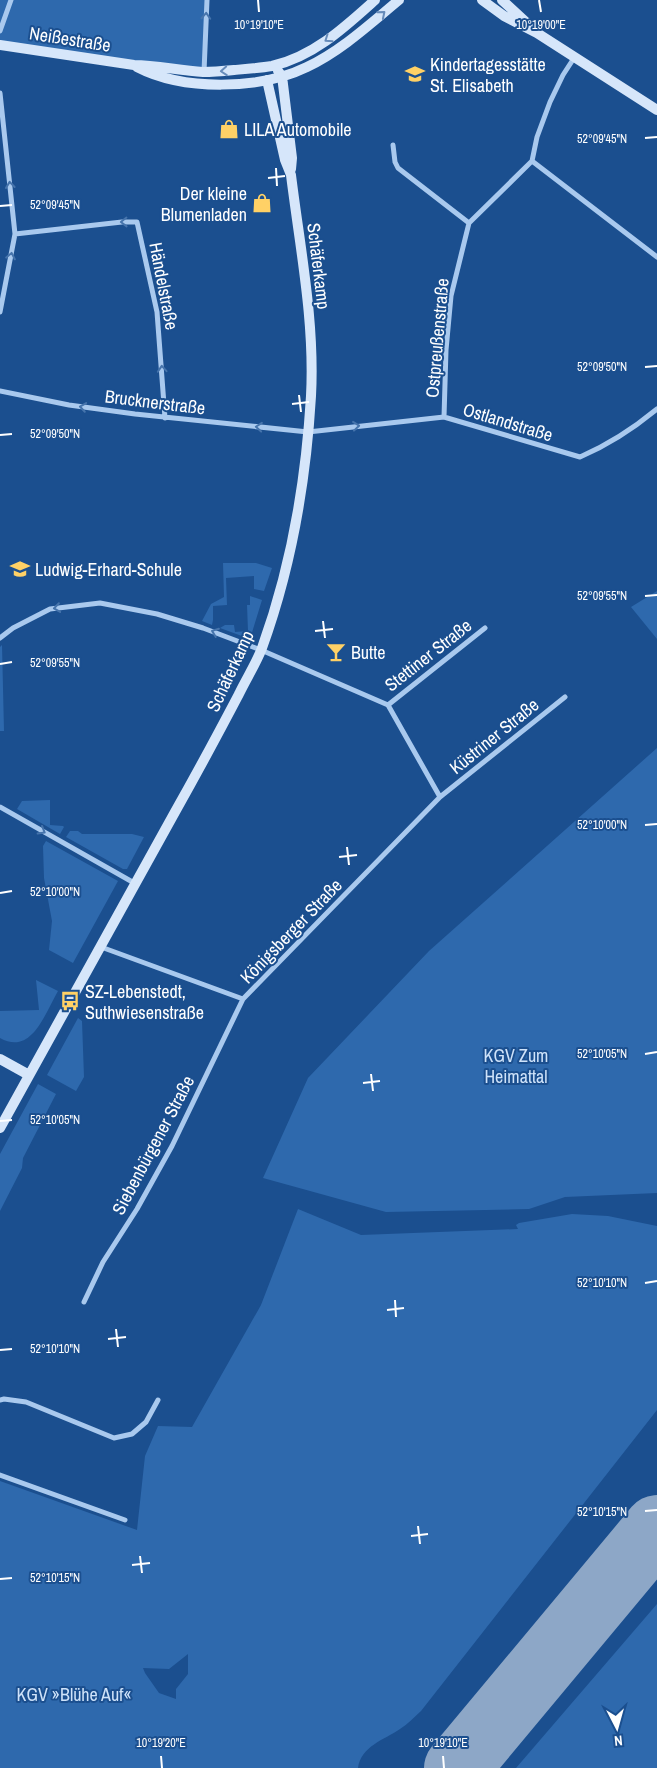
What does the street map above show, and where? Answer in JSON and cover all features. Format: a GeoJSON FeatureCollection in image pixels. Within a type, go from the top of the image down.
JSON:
{"type":"FeatureCollection","features":[{"type":"Feature","properties":{"kind":"street"},"geometry":{"type":"LineString","coordinates":[[0,30],[11,0]]}},
{"type":"Feature","properties":{"kind":"street"},"geometry":{"type":"LineString","coordinates":[[204,70],[207,0]]}},
{"type":"Feature","properties":{"kind":"street","name":"Neißestraße"},"geometry":{"type":"LineString","coordinates":[[0,44],[134,65],[204,70],[273,66],[304,54],[321,44],[347,25],[375,0]]}},
{"type":"Feature","properties":{"kind":"street","name":"Neißestraße"},"geometry":{"type":"LineString","coordinates":[[134,65],[173,80],[201,85],[267,80],[308,66],[338,49],[399,0]]}},
{"type":"Feature","properties":{"kind":"street"},"geometry":{"type":"LineString","coordinates":[[482,0],[504,16],[537,33],[657,110]]}},
{"type":"Feature","properties":{"kind":"street"},"geometry":{"type":"LineString","coordinates":[[502,0],[537,33]]}},
{"type":"Feature","properties":{"kind":"street"},"geometry":{"type":"LineString","coordinates":[[393,145],[395,162],[398,168],[469,223],[532,161],[537,137],[550,102],[562,75],[574,58]]}},
{"type":"Feature","properties":{"kind":"street"},"geometry":{"type":"LineString","coordinates":[[267,80],[273,66],[282,76]]}},
{"type":"Feature","properties":{"kind":"street","name":"Schäferkamp"},"geometry":{"type":"LineString","coordinates":[[282,76],[292,158],[290,175]]}},
{"type":"Feature","properties":{"kind":"street","name":"Schäferkamp"},"geometry":{"type":"LineString","coordinates":[[0,1128],[219,734],[261,650],[278,597],[297,518],[304,476],[311,394],[311,342],[308,300],[290,175],[267,80]]}},
{"type":"Feature","properties":{"kind":"street"},"geometry":{"type":"LineString","coordinates":[[0,93],[15,234],[0,312]]}},
{"type":"Feature","properties":{"kind":"street"},"geometry":{"type":"LineString","coordinates":[[532,161],[657,257]]}},
{"type":"Feature","properties":{"kind":"street","name":"Händelstraße"},"geometry":{"type":"LineString","coordinates":[[15,234],[137,222],[158,312],[166,418]]}},
{"type":"Feature","properties":{"kind":"street","name":"Ostpreußenstraße"},"geometry":{"type":"LineString","coordinates":[[444,417],[446,350],[452,296],[469,223]]}},
{"type":"Feature","properties":{"kind":"street","name":"Brucknerstraße"},"geometry":{"type":"LineString","coordinates":[[0,392],[166,418],[308,432]]}},
{"type":"Feature","properties":{"kind":"street","name":"Ostlandstraße"},"geometry":{"type":"LineString","coordinates":[[308,432],[444,417],[580,457],[598,449],[657,409]]}},
{"type":"Feature","properties":{"kind":"street"},"geometry":{"type":"LineString","coordinates":[[0,638],[13,628],[50,609],[100,603],[157,614],[203,628],[261,650],[388,704],[440,797]]}},
{"type":"Feature","properties":{"kind":"street","name":"Stettiner Straße"},"geometry":{"type":"LineString","coordinates":[[388,704],[485,628]]}},
{"type":"Feature","properties":{"kind":"street","name":"Küstriner Straße"},"geometry":{"type":"LineString","coordinates":[[440,797],[565,697]]}},
{"type":"Feature","properties":{"kind":"street","name":"Königsberger Straße"},"geometry":{"type":"LineString","coordinates":[[101,947],[243,999],[440,797]]}},
{"type":"Feature","properties":{"kind":"street"},"geometry":{"type":"LineString","coordinates":[[0,807],[136,884]]}},
{"type":"Feature","properties":{"kind":"street","name":"Siebenbürgener Straße"},"geometry":{"type":"LineString","coordinates":[[84,1302],[103,1262],[137,1209],[172,1146],[243,999]]}},
{"type":"Feature","properties":{"kind":"street"},"geometry":{"type":"LineString","coordinates":[[0,1059],[29,1075]]}},
{"type":"Feature","properties":{"kind":"street"},"geometry":{"type":"LineString","coordinates":[[0,1400],[26,1402],[114,1438],[132,1434],[146,1422],[158,1400]]}},
{"type":"Feature","properties":{"kind":"street"},"geometry":{"type":"LineString","coordinates":[[0,1475],[126,1520]]}},
{"type":"Feature","properties":{"kind":"green space"},"geometry":{"type":"Polygon","coordinates":[[[0,0],[207,0],[204,72],[0,45],[0,0]]]}},
{"type":"Feature","properties":{"kind":"green space"},"geometry":{"type":"Polygon","coordinates":[[[223,563],[256,563],[272,568],[264,591],[254,589],[254,576],[226,578],[227,605],[213,606],[212,625],[202,621],[211,604],[224,597],[223,563]]]}},
{"type":"Feature","properties":{"kind":"green space"},"geometry":{"type":"Polygon","coordinates":[[[657,591],[657,639],[631,607],[657,591]]]}},
{"type":"Feature","properties":{"kind":"green space"},"geometry":{"type":"Polygon","coordinates":[[[250,596],[262,600],[250,639],[220,628],[225,625],[234,625],[235,632],[248,631],[247,605],[250,605],[250,596]]]}},
{"type":"Feature","properties":{"kind":"green space"},"geometry":{"type":"Polygon","coordinates":[[[2,645],[4,731],[0,731],[0,647],[2,645]]]}},
{"type":"Feature","properties":{"kind":"green space","name":"KGV Zum Heimattal"},"geometry":{"type":"Polygon","coordinates":[[[657,748],[657,1193],[565,1197],[529,1209],[386,1212],[263,1178],[308,1078],[429,951],[657,748]]]}},
{"type":"Feature","properties":{"kind":"green space"},"geometry":{"type":"Polygon","coordinates":[[[50,800],[50,825],[63,826],[60,834],[17,809],[22,801],[50,800]]]}},
{"type":"Feature","properties":{"kind":"green space"},"geometry":{"type":"Polygon","coordinates":[[[70,831],[78,831],[82,834],[132,834],[144,837],[127,869],[123,869],[66,837],[70,831]]]}},
{"type":"Feature","properties":{"kind":"green space"},"geometry":{"type":"Polygon","coordinates":[[[46,841],[118,881],[73,963],[49,950],[52,921],[44,878],[43,846],[46,841]]]}},
{"type":"Feature","properties":{"kind":"green space"},"geometry":{"type":"Polygon","coordinates":[[[36,980],[58,991],[36,1030],[29,1037],[21,1041],[11,1042],[0,1038],[0,1011],[39,1010],[36,980]]]}},
{"type":"Feature","properties":{"kind":"green space"},"geometry":{"type":"Polygon","coordinates":[[[78,1018],[82,1021],[84,1077],[76,1091],[47,1075],[78,1018]]]}},
{"type":"Feature","properties":{"kind":"green space"},"geometry":{"type":"Polygon","coordinates":[[[38,1084],[56,1094],[23,1158],[22,1168],[0,1211],[0,1154],[38,1084]]]}},
{"type":"Feature","properties":{"kind":"green space","name":"KGV »Blühe Auf«"},"geometry":{"type":"Polygon","coordinates":[[[298,1209],[361,1235],[518,1229],[516,1225],[519,1223],[572,1214],[608,1216],[657,1226],[657,1410],[421,1711],[403,1727],[368,1749],[360,1760],[358,1768],[0,1768],[0,1481],[137,1530],[145,1456],[158,1426],[192,1427],[261,1305],[298,1209]],[[188,1654],[169,1669],[143,1668],[159,1693],[176,1699],[176,1689],[188,1674],[188,1654]]]}},
{"type":"Feature","properties":{"kind":"green space"},"geometry":{"type":"Polygon","coordinates":[[[657,1604],[657,1768],[516,1768],[657,1604]]]}},
{"type":"Feature","properties":{"kind":"runway"},"geometry":{"type":"LineString","coordinates":[[457,1768],[657,1528]]}},
{"type":"Feature","properties":{"kind":"place","name":"Kindertagesstätte St. Elisabeth"},"geometry":{"type":"Point","coordinates":[415,74]}},
{"type":"Feature","properties":{"kind":"place","name":"LILA Automobile"},"geometry":{"type":"Point","coordinates":[229,129]}},
{"type":"Feature","properties":{"kind":"place","name":"Der kleine Blumenladen"},"geometry":{"type":"Point","coordinates":[262,203]}},
{"type":"Feature","properties":{"kind":"place","name":"Ludwig-Erhard-Schule"},"geometry":{"type":"Point","coordinates":[20,569]}},
{"type":"Feature","properties":{"kind":"place","name":"Butte"},"geometry":{"type":"Point","coordinates":[336,652]}},
{"type":"Feature","properties":{"kind":"place","name":"SZ-Lebenstedt, Suthwiesenstraße"},"geometry":{"type":"Point","coordinates":[70,1001]}}]}
